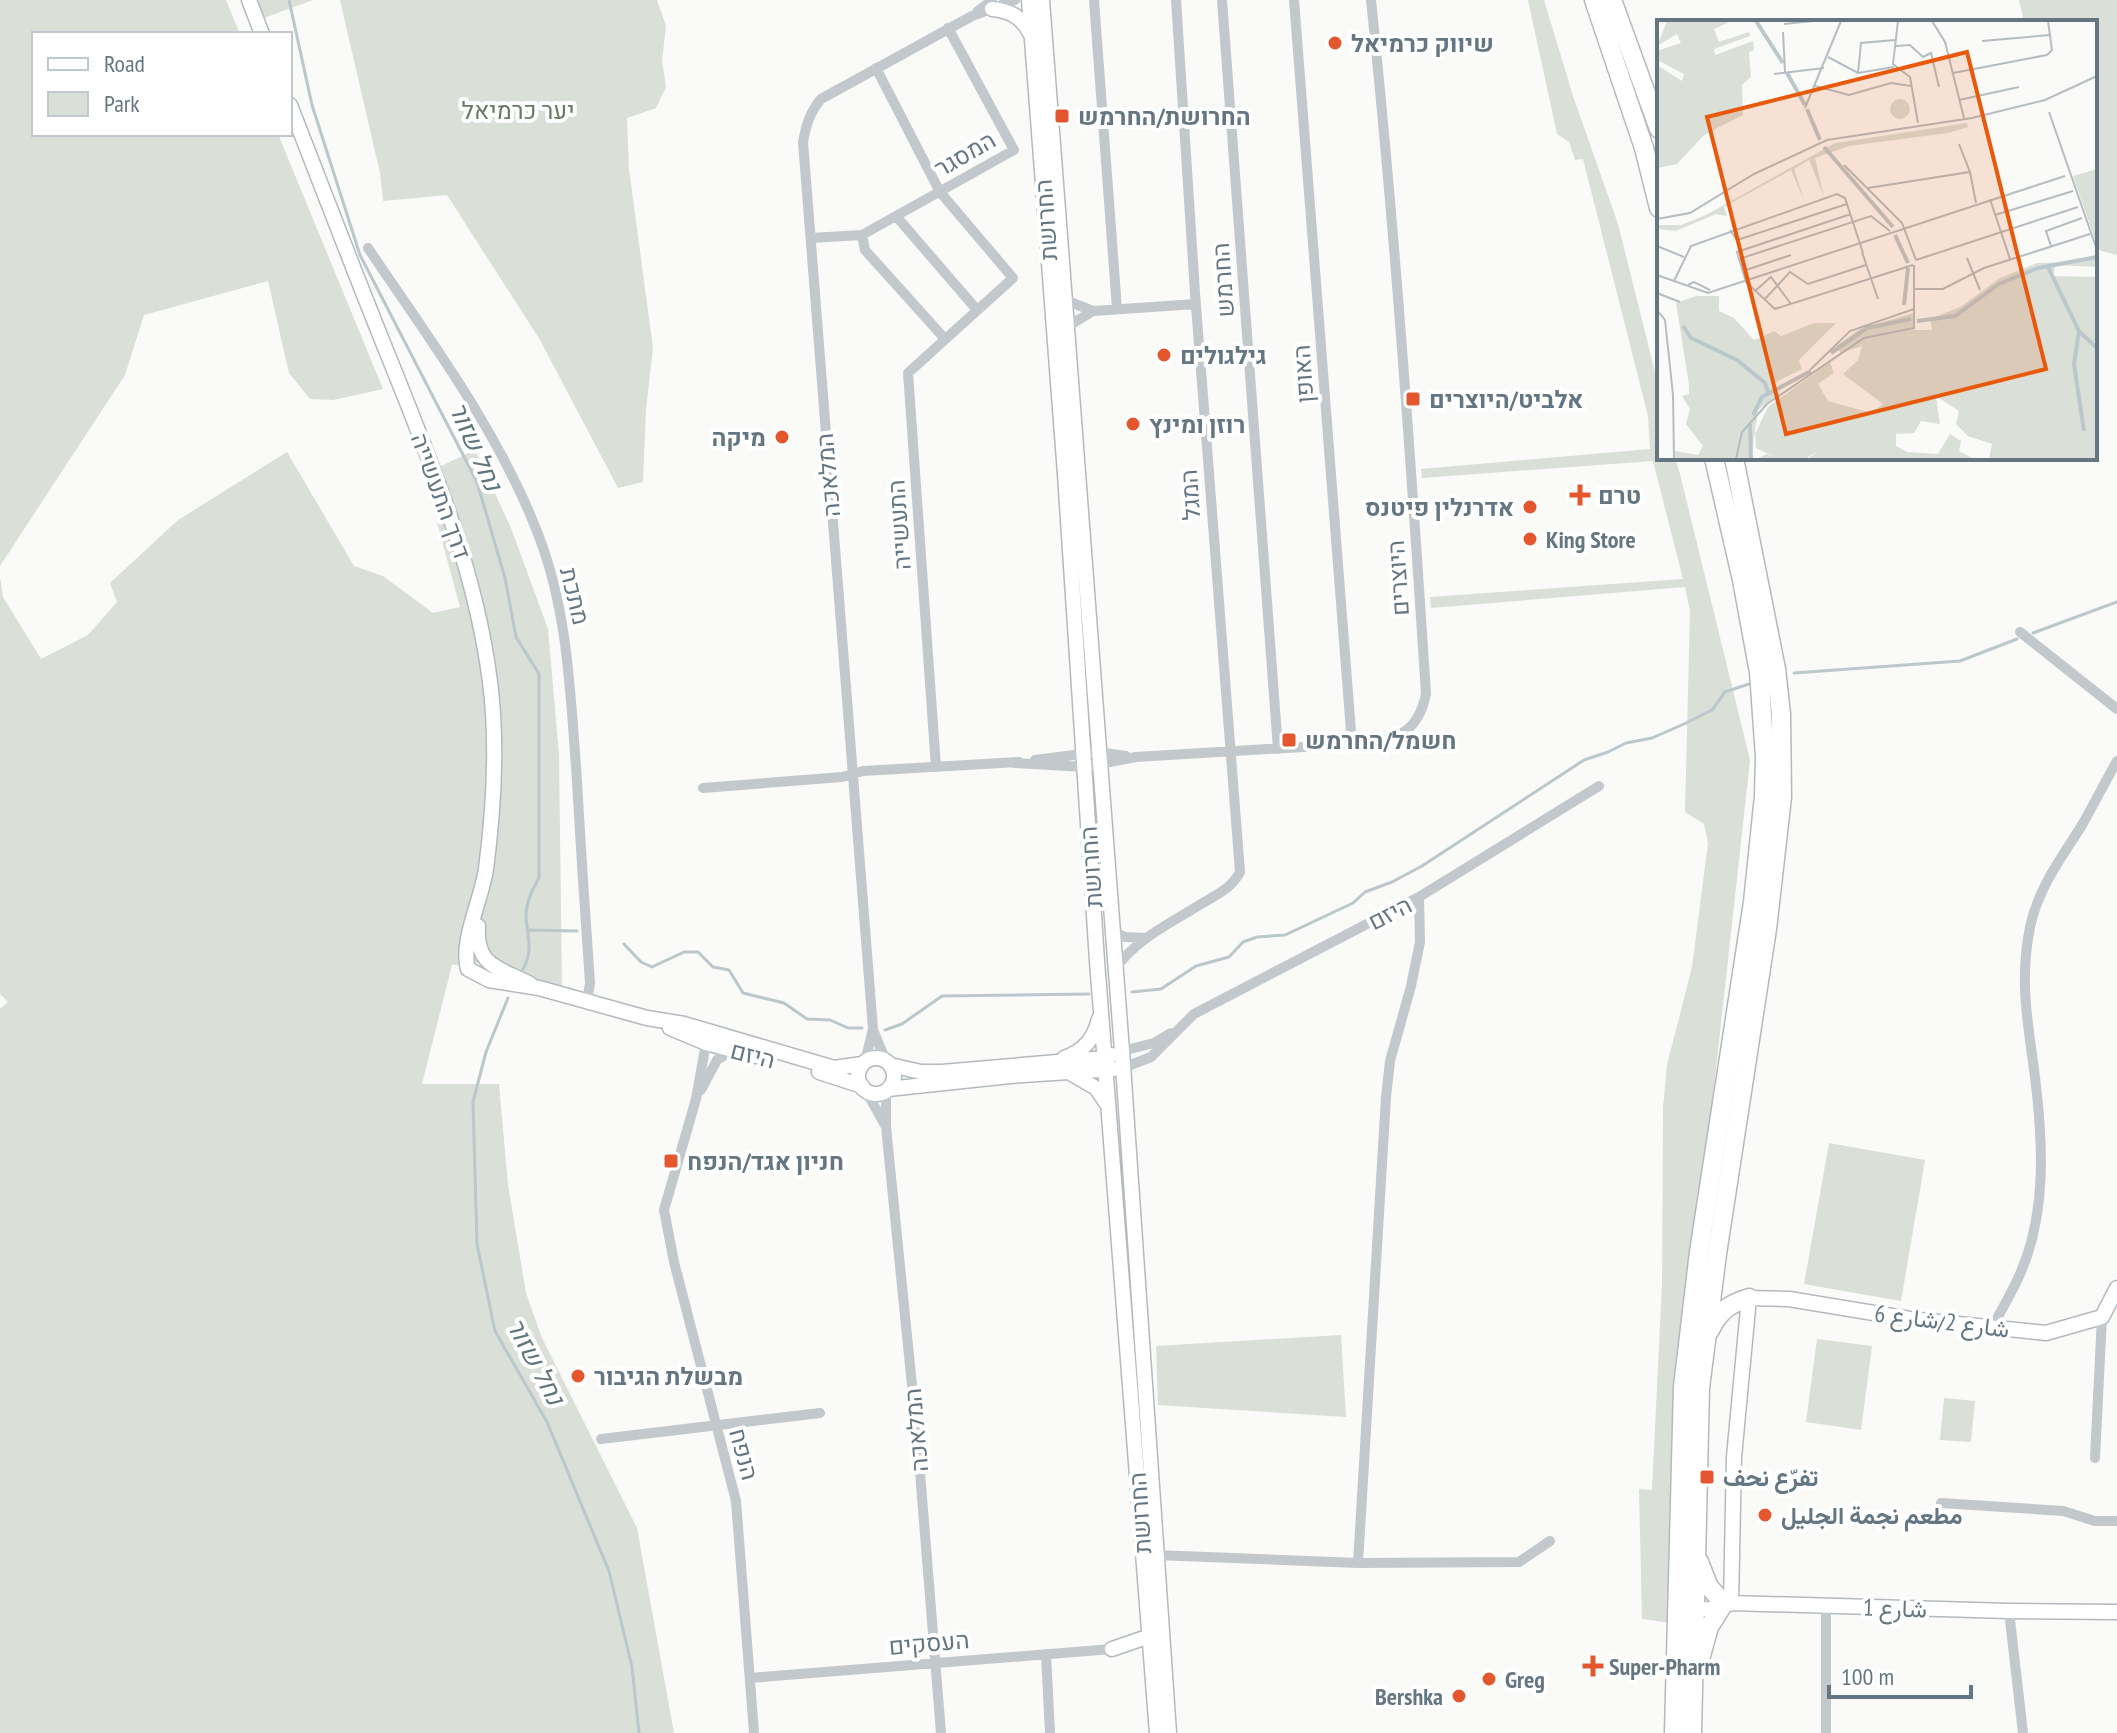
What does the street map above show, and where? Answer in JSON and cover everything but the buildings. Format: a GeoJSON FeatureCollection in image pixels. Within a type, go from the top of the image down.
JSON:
{"type":"FeatureCollection","features":[{"type":"Feature","properties":{"kind":"highway"},"geometry":{"type":"LineString","coordinates":[[1594,0],[1644,148],[1657,200]]}},
{"type":"Feature","properties":{"kind":"highway"},"geometry":{"type":"LineString","coordinates":[[1612,0],[1657,124]]}},
{"type":"Feature","properties":{"kind":"highway"},"geometry":{"type":"LineString","coordinates":[[1692,1733],[1680,1426],[1686,1353],[1749,927],[1764,796],[1764,716],[1759,672],[1714,460]]}},
{"type":"Feature","properties":{"kind":"highway"},"geometry":{"type":"LineString","coordinates":[[1674,1733],[1695,1548],[1698,1427],[1706,1340],[1769,917],[1782,797],[1783,757],[1776,669],[1734,460]]}},
{"type":"Feature","properties":{"kind":"highway"},"geometry":{"type":"LineString","coordinates":[[1716,1264],[1725,1290],[1738,1298],[1749,1298]]}},
{"type":"Feature","properties":{"kind":"highway"},"geometry":{"type":"LineString","coordinates":[[1706,1340],[1722,1310],[1749,1298]]}},
{"type":"Feature","properties":{"kind":"highway"},"geometry":{"type":"LineString","coordinates":[[1692,1693],[1704,1641],[1724,1604],[1709,1587],[1695,1548]]}},
{"type":"Feature","properties":{"kind":"street"},"geometry":{"type":"LineString","coordinates":[[249,0],[261,32]]}},
{"type":"Feature","properties":{"kind":"street","name":"המלאכה"},"geometry":{"type":"LineString","coordinates":[[886,1127],[858,1075],[873,1029],[803,142],[808,118],[821,99],[992,2],[1015,0]]}},
{"type":"Feature","properties":{"kind":"street","name":"החרושת"},"geometry":{"type":"LineString","coordinates":[[1029,0],[1091,760],[1112,931],[1122,1051],[1155,1555],[1157,1733]]}},
{"type":"Feature","properties":{"kind":"street","name":"החרושת"},"geometry":{"type":"LineString","coordinates":[[1042,0],[1091,760],[1108,1106],[1154,1644],[1169,1733]]}},
{"type":"Feature","properties":{"kind":"street"},"geometry":{"type":"LineString","coordinates":[[1094,0],[1117,309]]}},
{"type":"Feature","properties":{"kind":"street","name":"המגל"},"geometry":{"type":"LineString","coordinates":[[1115,969],[1124,956],[1146,938],[1224,890],[1240,872],[1176,0]]}},
{"type":"Feature","properties":{"kind":"street","name":"החרמש"},"geometry":{"type":"LineString","coordinates":[[1222,0],[1278,749]]}},
{"type":"Feature","properties":{"kind":"street","name":"האופן"},"geometry":{"type":"LineString","coordinates":[[1294,0],[1352,744]]}},
{"type":"Feature","properties":{"kind":"street","name":"היוצרים"},"geometry":{"type":"LineString","coordinates":[[703,788],[936,767],[1352,744],[1400,736],[1417,720],[1426,694],[1387,170],[1371,0]]}},
{"type":"Feature","properties":{"kind":"street"},"geometry":{"type":"LineString","coordinates":[[992,2],[1020,18],[1032,40]]}},
{"type":"Feature","properties":{"kind":"street","name":"המסגר"},"geometry":{"type":"LineString","coordinates":[[811,238],[862,235],[1014,150],[948,28]]}},
{"type":"Feature","properties":{"kind":"street"},"geometry":{"type":"LineString","coordinates":[[876,68],[940,192]]}},
{"type":"Feature","properties":{"kind":"street","name":"דרך התעשייה"},"geometry":{"type":"LineString","coordinates":[[292,110],[437,479],[464,554],[485,640],[494,732],[492,820],[479,906],[465,950],[468,969],[489,980],[539,988],[587,1001]]}},
{"type":"Feature","properties":{"kind":"street","name":"התעשייה"},"geometry":{"type":"LineString","coordinates":[[936,767],[908,373],[1013,278],[940,192]]}},
{"type":"Feature","properties":{"kind":"street"},"geometry":{"type":"LineString","coordinates":[[896,216],[977,310]]}},
{"type":"Feature","properties":{"kind":"street"},"geometry":{"type":"LineString","coordinates":[[862,235],[865,250],[945,339]]}},
{"type":"Feature","properties":{"kind":"street","name":"מתכת"},"geometry":{"type":"LineString","coordinates":[[368,248],[496,443],[538,534],[546,559],[568,649],[590,983],[587,1001]]}},
{"type":"Feature","properties":{"kind":"street"},"geometry":{"type":"LineString","coordinates":[[1063,299],[1093,311]]}},
{"type":"Feature","properties":{"kind":"street"},"geometry":{"type":"LineString","coordinates":[[1065,328],[1093,311],[1196,304]]}},
{"type":"Feature","properties":{"kind":"street"},"geometry":{"type":"LineString","coordinates":[[2020,632],[2117,709]]}},
{"type":"Feature","properties":{"kind":"street"},"geometry":{"type":"LineString","coordinates":[[1992,1328],[2021,1273],[2039,1209],[2039,1118],[2024,993],[2030,927],[2039,893],[2117,761]]}},
{"type":"Feature","properties":{"kind":"street","name":"היזם"},"geometry":{"type":"LineString","coordinates":[[887,1090],[1053,1061],[1123,1068],[1151,1057],[1194,1014],[1419,897],[1599,786]]}},
{"type":"Feature","properties":{"kind":"street"},"geometry":{"type":"LineString","coordinates":[[1358,1563],[1386,1097],[1390,1061],[1420,942],[1419,897]]}},
{"type":"Feature","properties":{"kind":"street"},"geometry":{"type":"LineString","coordinates":[[1112,931],[1125,937],[1146,938]]}},
{"type":"Feature","properties":{"kind":"street","name":"היזם"},"geometry":{"type":"LineString","coordinates":[[587,1001],[709,1038],[834,1068],[864,1063]]}},
{"type":"Feature","properties":{"kind":"street"},"geometry":{"type":"LineString","coordinates":[[1053,1061],[1072,1055],[1089,1043],[1102,1011]]}},
{"type":"Feature","properties":{"kind":"street","name":"המלאכה"},"geometry":{"type":"LineString","coordinates":[[873,1029],[893,1079],[887,1090],[886,1127],[941,1733]]}},
{"type":"Feature","properties":{"kind":"street","name":"היזם"},"geometry":{"type":"LineString","coordinates":[[888,1063],[921,1072],[1068,1072],[1105,1064],[1122,1051],[1154,1043],[1176,1030]]}},
{"type":"Feature","properties":{"kind":"street","name":"היזם"},"geometry":{"type":"LineString","coordinates":[[709,1038],[732,1050],[864,1088]]}},
{"type":"Feature","properties":{"kind":"street","name":"הנפח"},"geometry":{"type":"LineString","coordinates":[[709,1038],[696,1099],[664,1210],[736,1501],[754,1733]]}},
{"type":"Feature","properties":{"kind":"street","name":"הנפח"},"geometry":{"type":"LineString","coordinates":[[696,1099],[717,1060],[732,1050]]}},
{"type":"Feature","properties":{"kind":"street"},"geometry":{"type":"LineString","coordinates":[[864,1063],[872,1058],[888,1063]]}},
{"type":"Feature","properties":{"kind":"street"},"geometry":{"type":"LineString","coordinates":[[1068,1072],[1096,1088],[1108,1106]]}},
{"type":"Feature","properties":{"kind":"street"},"geometry":{"type":"LineString","coordinates":[[864,1088],[877,1094],[887,1090]]}},
{"type":"Feature","properties":{"kind":"street"},"geometry":{"type":"LineString","coordinates":[[2095,1458],[2102,1317],[2117,1288]]}},
{"type":"Feature","properties":{"kind":"street"},"geometry":{"type":"LineString","coordinates":[[1724,1604],[1749,1298]]}},
{"type":"Feature","properties":{"kind":"street","name":"شارع 2/شارع 6"},"geometry":{"type":"LineString","coordinates":[[1749,1298],[1789,1299],[1857,1311],[2046,1333],[2102,1317]]}},
{"type":"Feature","properties":{"kind":"street"},"geometry":{"type":"LineString","coordinates":[[601,1439],[820,1413]]}},
{"type":"Feature","properties":{"kind":"street"},"geometry":{"type":"LineString","coordinates":[[1941,1503],[2063,1511],[2095,1521],[2117,1521]]}},
{"type":"Feature","properties":{"kind":"street"},"geometry":{"type":"LineString","coordinates":[[1155,1555],[1358,1563],[1519,1562],[1550,1541]]}},
{"type":"Feature","properties":{"kind":"street","name":"شارع 1"},"geometry":{"type":"LineString","coordinates":[[1688,1603],[2117,1612]]}},
{"type":"Feature","properties":{"kind":"street"},"geometry":{"type":"LineString","coordinates":[[1826,1605],[1826,1733]]}},
{"type":"Feature","properties":{"kind":"street"},"geometry":{"type":"LineString","coordinates":[[2009,1611],[2023,1733]]}},
{"type":"Feature","properties":{"kind":"street"},"geometry":{"type":"LineString","coordinates":[[1112,1649],[1154,1644]]}},
{"type":"Feature","properties":{"kind":"street","name":"העסקים"},"geometry":{"type":"LineString","coordinates":[[750,1678],[1112,1649]]}},
{"type":"Feature","properties":{"kind":"street"},"geometry":{"type":"LineString","coordinates":[[1046,1654],[1050,1733]]}},
{"type":"Feature","properties":{"kind":"green space"},"geometry":{"type":"Polygon","coordinates":[[[0,0],[226,0],[239,32],[32,32],[32,136],[279,136],[383,389],[333,400],[310,399],[289,373],[268,281],[144,315],[125,375],[0,566],[0,0]]]}},
{"type":"Feature","properties":{"kind":"green space"},"geometry":{"type":"Polygon","coordinates":[[[258,0],[313,0],[264,18],[258,0]]]}},
{"type":"Feature","properties":{"kind":"green space","name":"יער כרמיאל"},"geometry":{"type":"Polygon","coordinates":[[[340,0],[657,0],[666,26],[662,61],[666,87],[656,108],[627,118],[629,169],[653,348],[646,409],[643,482],[618,488],[540,340],[447,195],[383,201],[380,173],[340,0]]]}},
{"type":"Feature","properties":{"kind":"green space"},"geometry":{"type":"Polygon","coordinates":[[[1528,0],[1544,0],[1573,96],[1618,224],[1657,380],[1657,460],[1676,460],[1680,474],[1750,760],[1701,1205],[1671,1623],[1642,1619],[1639,1489],[1652,1490],[1662,1284],[1663,1108],[1667,1065],[1692,967],[1708,843],[1704,824],[1685,812],[1690,611],[1685,587],[1431,608],[1430,597],[1683,579],[1653,461],[1422,478],[1421,469],[1650,449],[1648,416],[1583,159],[1575,160],[1569,142],[1557,134],[1528,0]]]}},
{"type":"Feature","properties":{"kind":"green space"},"geometry":{"type":"Polygon","coordinates":[[[2019,0],[2117,0],[2117,255],[2097,250],[2097,20],[2024,20],[2019,0]]]}},
{"type":"Feature","properties":{"kind":"green space"},"geometry":{"type":"Polygon","coordinates":[[[475,450],[511,528],[548,629],[559,755],[562,987],[480,963],[452,965],[422,1084],[499,1084],[508,1185],[526,1293],[542,1338],[637,1528],[674,1733],[0,1733],[0,1009],[8,1002],[0,994],[0,577],[3,597],[41,659],[88,635],[117,602],[110,583],[178,520],[287,452],[354,566],[383,576],[433,613],[460,607],[424,474],[475,450]]]}},
{"type":"Feature","properties":{"kind":"green space"},"geometry":{"type":"Polygon","coordinates":[[[1829,1143],[1925,1160],[1901,1301],[1804,1284],[1829,1143]]]}},
{"type":"Feature","properties":{"kind":"green space"},"geometry":{"type":"Polygon","coordinates":[[[1341,1335],[1346,1417],[1158,1405],[1156,1346],[1341,1335]]]}},
{"type":"Feature","properties":{"kind":"green space"},"geometry":{"type":"Polygon","coordinates":[[[1817,1339],[1872,1346],[1861,1430],[1806,1422],[1817,1339]]]}},
{"type":"Feature","properties":{"kind":"green space"},"geometry":{"type":"Polygon","coordinates":[[[1944,1398],[1975,1401],[1971,1442],[1940,1440],[1944,1398]]]}},
{"type":"Feature","properties":{"kind":"waterway","name":"נחל שזור"},"geometry":{"type":"LineString","coordinates":[[289,0],[312,105],[360,255],[477,482],[505,578],[516,637],[539,674],[539,878],[527,906],[529,949],[523,969]]}},
{"type":"Feature","properties":{"kind":"waterway"},"geometry":{"type":"LineString","coordinates":[[2033,633],[2117,602]]}},
{"type":"Feature","properties":{"kind":"waterway"},"geometry":{"type":"LineString","coordinates":[[1794,673],[1960,661],[2017,639]]}},
{"type":"Feature","properties":{"kind":"waterway"},"geometry":{"type":"LineString","coordinates":[[1132,992],[1161,989],[1196,966],[1229,957],[1243,942],[1257,937],[1285,935],[1353,903],[1365,892],[1422,866],[1584,760],[1684,724],[1712,710],[1725,692],[1749,684]]}},
{"type":"Feature","properties":{"kind":"waterway"},"geometry":{"type":"LineString","coordinates":[[529,930],[577,931]]}},
{"type":"Feature","properties":{"kind":"waterway"},"geometry":{"type":"LineString","coordinates":[[624,944],[641,962],[652,967],[684,952],[698,952],[713,967],[729,970],[743,993],[784,1003],[807,1019],[830,1020],[848,1028],[862,1028]]}},
{"type":"Feature","properties":{"kind":"waterway"},"geometry":{"type":"LineString","coordinates":[[885,1030],[902,1024],[942,996],[1089,994]]}},
{"type":"Feature","properties":{"kind":"waterway","name":"נחל שזור"},"geometry":{"type":"LineString","coordinates":[[508,998],[486,1052],[473,1102],[477,1244],[495,1331],[547,1422],[609,1571],[632,1667],[639,1733]]}},
{"type":"Feature","properties":{"kind":"place","name":"שיווק כרמיאל"},"geometry":{"type":"Point","coordinates":[1335,43]}},
{"type":"Feature","properties":{"kind":"place","name":"החרושת/החרמש"},"geometry":{"type":"Point","coordinates":[1062,116]}},
{"type":"Feature","properties":{"kind":"place","name":"גילגולים"},"geometry":{"type":"Point","coordinates":[1164,355]}},
{"type":"Feature","properties":{"kind":"place","name":"אלביט/היוצרים"},"geometry":{"type":"Point","coordinates":[1413,399]}},
{"type":"Feature","properties":{"kind":"place","name":"רוזן ומינץ"},"geometry":{"type":"Point","coordinates":[1133,424]}},
{"type":"Feature","properties":{"kind":"place","name":"מיקה"},"geometry":{"type":"Point","coordinates":[782,437]}},
{"type":"Feature","properties":{"kind":"place","name":"טרם"},"geometry":{"type":"Point","coordinates":[1580,495]}},
{"type":"Feature","properties":{"kind":"place","name":"אדרנלין פיטנס"},"geometry":{"type":"Point","coordinates":[1530,507]}},
{"type":"Feature","properties":{"kind":"place","name":"King Store"},"geometry":{"type":"Point","coordinates":[1530,539]}},
{"type":"Feature","properties":{"kind":"place","name":"חשמל/החרמש"},"geometry":{"type":"Point","coordinates":[1289,740]}},
{"type":"Feature","properties":{"kind":"place","name":"חניון אגד/הנפח"},"geometry":{"type":"Point","coordinates":[671,1161]}},
{"type":"Feature","properties":{"kind":"place","name":"מבשלת הגיבור"},"geometry":{"type":"Point","coordinates":[578,1376]}},
{"type":"Feature","properties":{"kind":"place","name":"تفرّع نحف"},"geometry":{"type":"Point","coordinates":[1707,1477]}},
{"type":"Feature","properties":{"kind":"place","name":"مطعم نجمة الجليل"},"geometry":{"type":"Point","coordinates":[1765,1515]}},
{"type":"Feature","properties":{"kind":"place","name":"Super-Pharm"},"geometry":{"type":"Point","coordinates":[1593,1666]}},
{"type":"Feature","properties":{"kind":"place","name":"Greg"},"geometry":{"type":"Point","coordinates":[1489,1679]}},
{"type":"Feature","properties":{"kind":"place","name":"Bershka"},"geometry":{"type":"Point","coordinates":[1459,1696]}}]}
